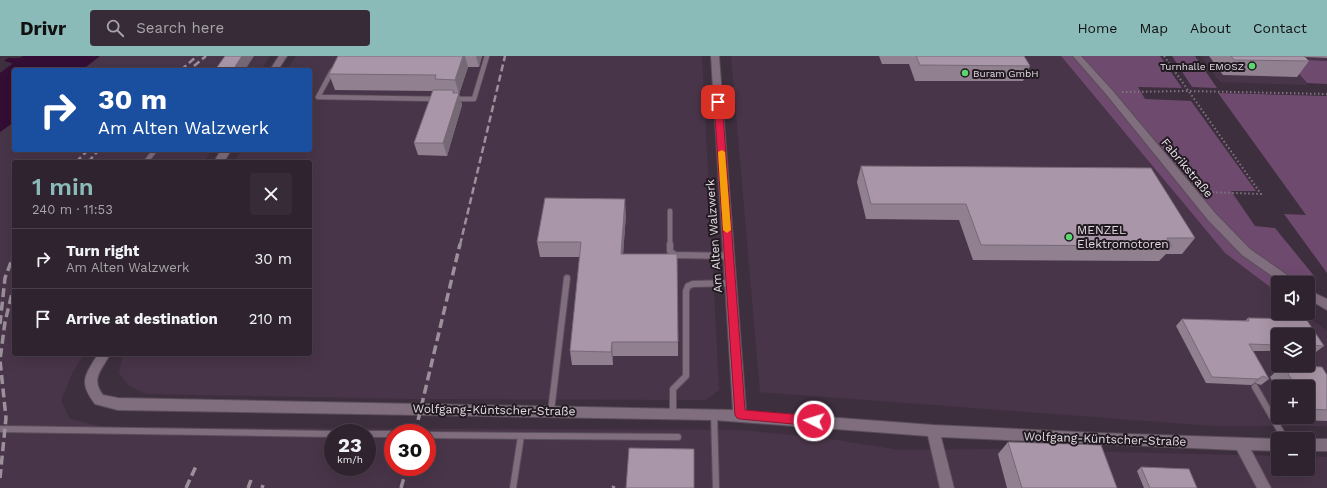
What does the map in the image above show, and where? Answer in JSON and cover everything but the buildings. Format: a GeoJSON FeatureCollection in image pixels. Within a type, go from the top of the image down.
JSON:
{"type":"FeatureCollection","features":[{"type":"Feature","properties":{"kind":"street"},"geometry":{"type":"LineString","coordinates":[[275,68],[283,56]]}},
{"type":"Feature","properties":{"kind":"street","name":"Am Alten Walzwerk"},"geometry":{"type":"LineString","coordinates":[[715,56],[740,415]]}},
{"type":"Feature","properties":{"kind":"street","name":"Fabrikstraße"},"geometry":{"type":"LineString","coordinates":[[1076,56],[1109,92],[1212,218],[1246,252],[1280,276]]}},
{"type":"Feature","properties":{"kind":"street"},"geometry":{"type":"LineString","coordinates":[[1315,298],[1327,305]]}},
{"type":"Feature","properties":{"kind":"street","name":"Wolfgang-Küntscher-Straße"},"geometry":{"type":"LineString","coordinates":[[102,357],[91,376],[91,389],[100,400],[118,404],[714,414],[1100,442],[1271,444]]}},
{"type":"Feature","properties":{"kind":"street"},"geometry":{"type":"LineString","coordinates":[[933,431],[947,488]]}},
{"type":"Feature","properties":{"kind":"street"},"geometry":{"type":"LineString","coordinates":[[1241,444],[1264,488]]}},
{"type":"Feature","properties":{"kind":"street"},"geometry":{"type":"LineString","coordinates":[[1315,445],[1327,445]]}},
{"type":"Feature","properties":{"kind":"lane"},"geometry":{"type":"LineString","coordinates":[[451,99],[474,99],[487,56]]}},
{"type":"Feature","properties":{"kind":"lane"},"geometry":{"type":"LineString","coordinates":[[336,63],[318,98],[443,99]]}},
{"type":"Feature","properties":{"kind":"lane"},"geometry":{"type":"LineString","coordinates":[[670,211],[670,251],[675,255],[729,256]]}},
{"type":"Feature","properties":{"kind":"lane"},"geometry":{"type":"LineString","coordinates":[[551,411],[567,278]]}},
{"type":"Feature","properties":{"kind":"lane"},"geometry":{"type":"LineString","coordinates":[[673,413],[674,387],[683,382],[686,376],[686,291],[688,286],[693,284],[731,283]]}},
{"type":"Feature","properties":{"kind":"lane"},"geometry":{"type":"LineString","coordinates":[[1255,387],[1281,432]]}},
{"type":"Feature","properties":{"kind":"lane"},"geometry":{"type":"LineString","coordinates":[[714,414],[716,488]]}},
{"type":"Feature","properties":{"kind":"lane"},"geometry":{"type":"LineString","coordinates":[[0,428],[324,434]]}},
{"type":"Feature","properties":{"kind":"lane"},"geometry":{"type":"LineString","coordinates":[[436,435],[678,438]]}},
{"type":"Feature","properties":{"kind":"lane"},"geometry":{"type":"LineString","coordinates":[[513,488],[521,436]]}},
{"type":"Feature","properties":{"kind":"path"},"geometry":{"type":"LineString","coordinates":[[1164,56],[1261,194],[1189,191]]}},
{"type":"Feature","properties":{"kind":"path"},"geometry":{"type":"LineString","coordinates":[[1109,92],[1188,91],[1327,94]]}},
{"type":"Feature","properties":{"kind":"shaded area"},"geometry":{"type":"Polygon","coordinates":[[[23,56],[100,56],[85,68],[12,68],[12,123],[0,132],[0,73],[12,64],[4,61],[8,58],[20,58],[23,56]]]}},
{"type":"Feature","properties":{"kind":"shaded area"},"geometry":{"type":"Polygon","coordinates":[[[100,56],[270,56],[262,68],[85,68],[100,56]]]}},
{"type":"Feature","properties":{"kind":"shaded area"},"geometry":{"type":"Polygon","coordinates":[[[296,56],[702,56],[719,390],[706,400],[411,399],[147,394],[129,386],[119,373],[123,356],[312,356],[312,160],[235,160],[240,152],[312,152],[312,68],[288,68],[296,56]]]}},
{"type":"Feature","properties":{"kind":"shaded area"},"geometry":{"type":"Polygon","coordinates":[[[731,56],[1061,56],[1225,253],[1271,288],[1271,320],[1313,320],[1327,331],[1327,426],[1215,426],[760,392],[731,56]]]}},
{"type":"Feature","properties":{"kind":"shaded area"},"geometry":{"type":"Polygon","coordinates":[[[1061,56],[1160,56],[1182,88],[1138,87],[1145,99],[1191,101],[1256,191],[1231,191],[1255,226],[1275,228],[1314,276],[1271,276],[1271,288],[1225,253],[1061,56]]]}},
{"type":"Feature","properties":{"kind":"shaded area"},"geometry":{"type":"Polygon","coordinates":[[[1172,56],[1195,56],[1217,88],[1192,87],[1172,56]]]}},
{"type":"Feature","properties":{"kind":"shaded area"},"geometry":{"type":"Polygon","coordinates":[[[1201,56],[1327,56],[1327,61],[1286,59],[1308,85],[1220,82],[1201,56]]]}},
{"type":"Feature","properties":{"kind":"shaded area"},"geometry":{"type":"Polygon","coordinates":[[[1286,59],[1327,61],[1327,84],[1307,83],[1286,59]]]}},
{"type":"Feature","properties":{"kind":"shaded area"},"geometry":{"type":"Polygon","coordinates":[[[1218,93],[1327,96],[1327,273],[1284,214],[1306,215],[1218,93]]]}},
{"type":"Feature","properties":{"kind":"shaded area"},"geometry":{"type":"Polygon","coordinates":[[[12,123],[12,152],[210,152],[205,160],[12,160],[12,356],[83,356],[72,374],[61,400],[70,419],[104,427],[324,428],[324,476],[376,476],[376,428],[384,428],[384,476],[436,476],[436,429],[741,430],[823,438],[900,450],[983,449],[1271,456],[1271,476],[1315,476],[1315,456],[1327,457],[1327,488],[0,488],[0,132],[12,123]]]}},
{"type":"Feature","properties":{"kind":"railway"},"geometry":{"type":"LineString","coordinates":[[183,68],[197,56]]}},
{"type":"Feature","properties":{"kind":"railway"},"geometry":{"type":"LineString","coordinates":[[194,66],[206,56]]}},
{"type":"Feature","properties":{"kind":"railway"},"geometry":{"type":"LineString","coordinates":[[460,245],[505,56]]}},
{"type":"Feature","properties":{"kind":"railway"},"geometry":{"type":"LineString","coordinates":[[78,160],[86,152]]}},
{"type":"Feature","properties":{"kind":"railway"},"geometry":{"type":"LineString","coordinates":[[90,160],[97,152]]}},
{"type":"Feature","properties":{"kind":"railway"},"geometry":{"type":"LineString","coordinates":[[417,424],[460,244]]}},
{"type":"Feature","properties":{"kind":"railway"},"geometry":{"type":"LineString","coordinates":[[0,324],[5,278],[12,259]]}},
{"type":"Feature","properties":{"kind":"railway"},"geometry":{"type":"LineString","coordinates":[[0,478],[6,418],[0,360],[5,322],[12,293]]}},
{"type":"Feature","properties":{"kind":"railway"},"geometry":{"type":"LineString","coordinates":[[186,488],[197,464]]}},
{"type":"Feature","properties":{"kind":"railway"},"geometry":{"type":"LineString","coordinates":[[401,488],[404,476]]}},
{"type":"Feature","properties":{"kind":"railway"},"geometry":{"type":"LineString","coordinates":[[248,488],[251,480]]}},
{"type":"Feature","properties":{"kind":"slow traffic"},"geometry":{"type":"LineString","coordinates":[[722,152],[727,230]]}},
{"type":"Feature","properties":{"kind":"place","name":"Turnhalle EMOSZ"},"geometry":{"type":"Point","coordinates":[1252,66]}},
{"type":"Feature","properties":{"kind":"place","name":"Buram GmbH"},"geometry":{"type":"Point","coordinates":[965,73]}},
{"type":"Feature","properties":{"kind":"place","name":"MENZEL Elektromotoren"},"geometry":{"type":"Point","coordinates":[1069,237]}},
{"type":"Feature","properties":{"kind":"route"},"geometry":{"type":"LineString","coordinates":[[718,102],[740,415],[814,421]]}}]}
